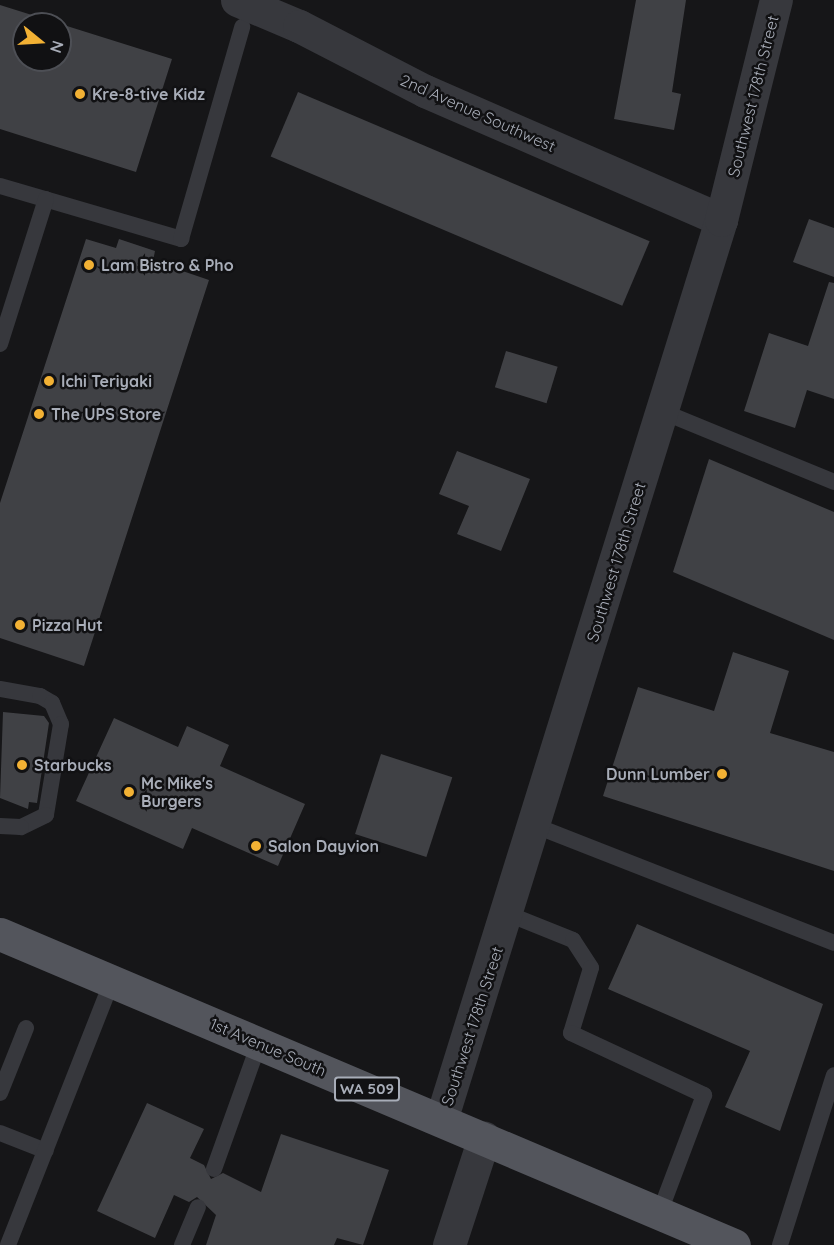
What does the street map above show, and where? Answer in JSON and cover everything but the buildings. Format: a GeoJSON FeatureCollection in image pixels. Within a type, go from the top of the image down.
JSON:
{"type":"FeatureCollection","features":[{"type":"Feature","properties":{"kind":"main road","name":"1st Avenue South"},"geometry":{"type":"LineString","coordinates":[[0,934],[659,1214],[686,1236],[734,1245]]}},
{"type":"Feature","properties":{"kind":"street","name":"Southwest 178th Street"},"geometry":{"type":"LineString","coordinates":[[441,1120],[536,826],[721,220],[776,0]]}},
{"type":"Feature","properties":{"kind":"street","name":"2nd Avenue Southwest"},"geometry":{"type":"LineString","coordinates":[[239,14],[299,26],[425,91],[721,220]]}},
{"type":"Feature","properties":{"kind":"street"},"geometry":{"type":"LineString","coordinates":[[449,1245],[484,1138]]}},
{"type":"Feature","properties":{"kind":"lane"},"geometry":{"type":"LineString","coordinates":[[0,186],[181,239],[239,14]]}},
{"type":"Feature","properties":{"kind":"lane"},"geometry":{"type":"LineString","coordinates":[[0,344],[46,199]]}},
{"type":"Feature","properties":{"kind":"lane"},"geometry":{"type":"LineString","coordinates":[[661,411],[834,482]]}},
{"type":"Feature","properties":{"kind":"lane"},"geometry":{"type":"LineString","coordinates":[[0,689],[40,696],[52,703],[61,724],[46,814],[21,827],[0,826]]}},
{"type":"Feature","properties":{"kind":"lane"},"geometry":{"type":"LineString","coordinates":[[536,826],[834,943]]}},
{"type":"Feature","properties":{"kind":"lane"},"geometry":{"type":"LineString","coordinates":[[508,914],[573,940],[591,968],[571,1034],[704,1095],[659,1214]]}},
{"type":"Feature","properties":{"kind":"lane"},"geometry":{"type":"LineString","coordinates":[[8,1245],[112,981]]}},
{"type":"Feature","properties":{"kind":"lane"},"geometry":{"type":"LineString","coordinates":[[0,1093],[26,1028]]}},
{"type":"Feature","properties":{"kind":"lane"},"geometry":{"type":"LineString","coordinates":[[214,1169],[259,1043]]}},
{"type":"Feature","properties":{"kind":"lane"},"geometry":{"type":"LineString","coordinates":[[780,1245],[834,1075]]}},
{"type":"Feature","properties":{"kind":"lane"},"geometry":{"type":"LineString","coordinates":[[0,1132],[46,1151]]}},
{"type":"Feature","properties":{"kind":"lane"},"geometry":{"type":"LineString","coordinates":[[182,1245],[198,1207]]}},
{"type":"Feature","properties":{"kind":"place","name":"Kre-8-tive Kidz"},"geometry":{"type":"Point","coordinates":[80,94]}},
{"type":"Feature","properties":{"kind":"place","name":"Lam Bistro & Pho"},"geometry":{"type":"Point","coordinates":[89,265]}},
{"type":"Feature","properties":{"kind":"place","name":"Ichi Teriyaki"},"geometry":{"type":"Point","coordinates":[49,381]}},
{"type":"Feature","properties":{"kind":"place","name":"The UPS Store"},"geometry":{"type":"Point","coordinates":[39,414]}},
{"type":"Feature","properties":{"kind":"place","name":"Pizza Hut"},"geometry":{"type":"Point","coordinates":[20,625]}},
{"type":"Feature","properties":{"kind":"place","name":"Starbucks"},"geometry":{"type":"Point","coordinates":[22,765]}},
{"type":"Feature","properties":{"kind":"place","name":"Dunn Lumber"},"geometry":{"type":"Point","coordinates":[722,774]}},
{"type":"Feature","properties":{"kind":"place","name":"Mc Mike's Burgers"},"geometry":{"type":"Point","coordinates":[129,792]}},
{"type":"Feature","properties":{"kind":"place","name":"Salon Dayvion"},"geometry":{"type":"Point","coordinates":[256,846]}}]}
